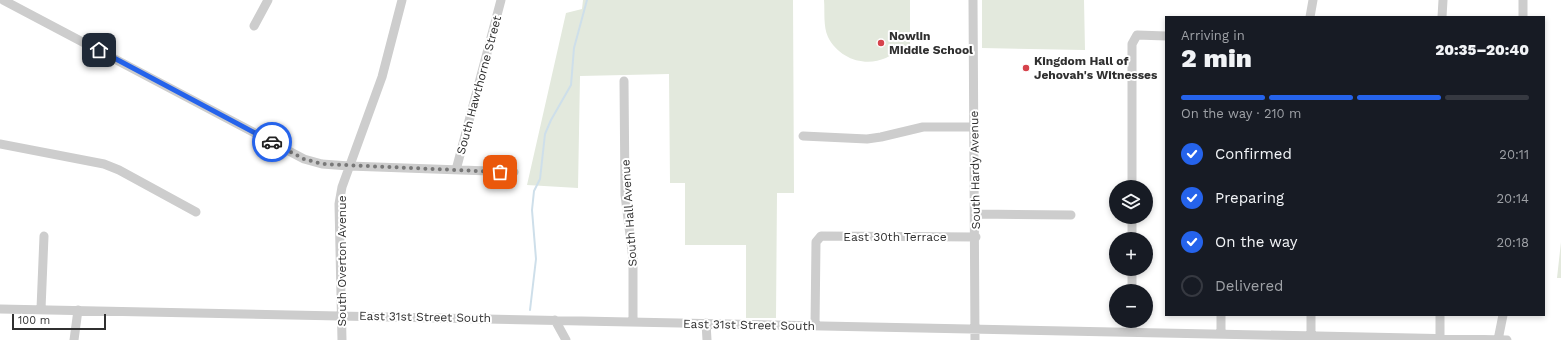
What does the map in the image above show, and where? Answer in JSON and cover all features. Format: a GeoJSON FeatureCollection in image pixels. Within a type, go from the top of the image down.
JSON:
{"type":"FeatureCollection","features":[{"type":"Feature","properties":{"kind":"street"},"geometry":{"type":"LineString","coordinates":[[3,0],[304,159],[322,164],[349,166],[514,172]]}},
{"type":"Feature","properties":{"kind":"street","name":"South Overton Avenue"},"geometry":{"type":"LineString","coordinates":[[342,340],[339,204],[342,186],[382,77],[402,0]]}},
{"type":"Feature","properties":{"kind":"street","name":"South Hawthorne Street"},"geometry":{"type":"LineString","coordinates":[[456,170],[501,0]]}},
{"type":"Feature","properties":{"kind":"street","name":"South Hardy Avenue"},"geometry":{"type":"LineString","coordinates":[[973,0],[976,214],[975,340]]}},
{"type":"Feature","properties":{"kind":"street"},"geometry":{"type":"LineString","coordinates":[[1310,16],[1313,0]]}},
{"type":"Feature","properties":{"kind":"street"},"geometry":{"type":"LineString","coordinates":[[1442,16],[1443,0]]}},
{"type":"Feature","properties":{"kind":"street"},"geometry":{"type":"LineString","coordinates":[[1523,0],[1524,16]]}},
{"type":"Feature","properties":{"kind":"street"},"geometry":{"type":"LineString","coordinates":[[254,26],[265,1]]}},
{"type":"Feature","properties":{"kind":"street"},"geometry":{"type":"LineString","coordinates":[[1132,180],[1132,44],[1137,35],[1165,36]]}},
{"type":"Feature","properties":{"kind":"street","name":"South Hall Avenue"},"geometry":{"type":"LineString","coordinates":[[624,81],[626,196],[633,259],[633,322]]}},
{"type":"Feature","properties":{"kind":"street"},"geometry":{"type":"LineString","coordinates":[[803,136],[867,139],[881,138],[923,127],[974,127]]}},
{"type":"Feature","properties":{"kind":"street"},"geometry":{"type":"LineString","coordinates":[[0,144],[104,164],[119,170],[196,212]]}},
{"type":"Feature","properties":{"kind":"street"},"geometry":{"type":"LineString","coordinates":[[976,214],[1071,215]]}},
{"type":"Feature","properties":{"kind":"street"},"geometry":{"type":"LineString","coordinates":[[41,309],[44,236]]}},
{"type":"Feature","properties":{"kind":"street","name":"East 30th Terrace"},"geometry":{"type":"LineString","coordinates":[[815,326],[816,242],[822,236],[976,237]]}},
{"type":"Feature","properties":{"kind":"street","name":"East 31st Street South"},"geometry":{"type":"LineString","coordinates":[[0,309],[1132,332],[1312,338],[1440,338],[1507,340]]}},
{"type":"Feature","properties":{"kind":"street"},"geometry":{"type":"LineString","coordinates":[[74,340],[78,310]]}},
{"type":"Feature","properties":{"kind":"street"},"geometry":{"type":"LineString","coordinates":[[1221,316],[1221,334]]}},
{"type":"Feature","properties":{"kind":"street"},"geometry":{"type":"LineString","coordinates":[[1311,316],[1312,338]]}},
{"type":"Feature","properties":{"kind":"street"},"geometry":{"type":"LineString","coordinates":[[1440,316],[1440,338]]}},
{"type":"Feature","properties":{"kind":"street"},"geometry":{"type":"LineString","coordinates":[[1498,340],[1504,316]]}},
{"type":"Feature","properties":{"kind":"street"},"geometry":{"type":"LineString","coordinates":[[555,320],[566,340]]}},
{"type":"Feature","properties":{"kind":"street"},"geometry":{"type":"LineString","coordinates":[[706,323],[707,340]]}},
{"type":"Feature","properties":{"kind":"shaded area"},"geometry":{"type":"Polygon","coordinates":[[[583,0],[793,0],[794,193],[777,193],[776,318],[746,318],[746,245],[685,245],[685,183],[670,183],[669,74],[580,76],[578,188],[527,185],[566,13],[582,9],[583,0]]]}},
{"type":"Feature","properties":{"kind":"shaded area"},"geometry":{"type":"Polygon","coordinates":[[[824,0],[910,0],[910,46],[901,46],[893,54],[873,62],[852,59],[842,54],[834,46],[826,33],[824,0]]]}},
{"type":"Feature","properties":{"kind":"shaded area"},"geometry":{"type":"Polygon","coordinates":[[[982,0],[1084,0],[1085,50],[982,48],[982,0]]]}},
{"type":"Feature","properties":{"kind":"shaded area"},"geometry":{"type":"Polygon","coordinates":[[[1561,242],[1561,278],[1557,278],[1561,242]]]}},
{"type":"Feature","properties":{"kind":"waterway"},"geometry":{"type":"LineString","coordinates":[[530,310],[536,259],[532,210],[534,191],[540,179],[545,134],[551,120],[571,85],[574,48],[587,0]]}},
{"type":"Feature","properties":{"kind":"way so far"},"geometry":{"type":"LineString","coordinates":[[272,142],[304,159],[322,164],[500,172]]}},
{"type":"Feature","properties":{"kind":"place","name":"Nowlin Middle School"},"geometry":{"type":"Point","coordinates":[881,43]}},
{"type":"Feature","properties":{"kind":"place","name":"Kingdom Hall of Jehovah's Witnesses"},"geometry":{"type":"Point","coordinates":[1026,68]}},
{"type":"Feature","properties":{"kind":"route"},"geometry":{"type":"LineString","coordinates":[[99,50],[272,142]]}}]}
